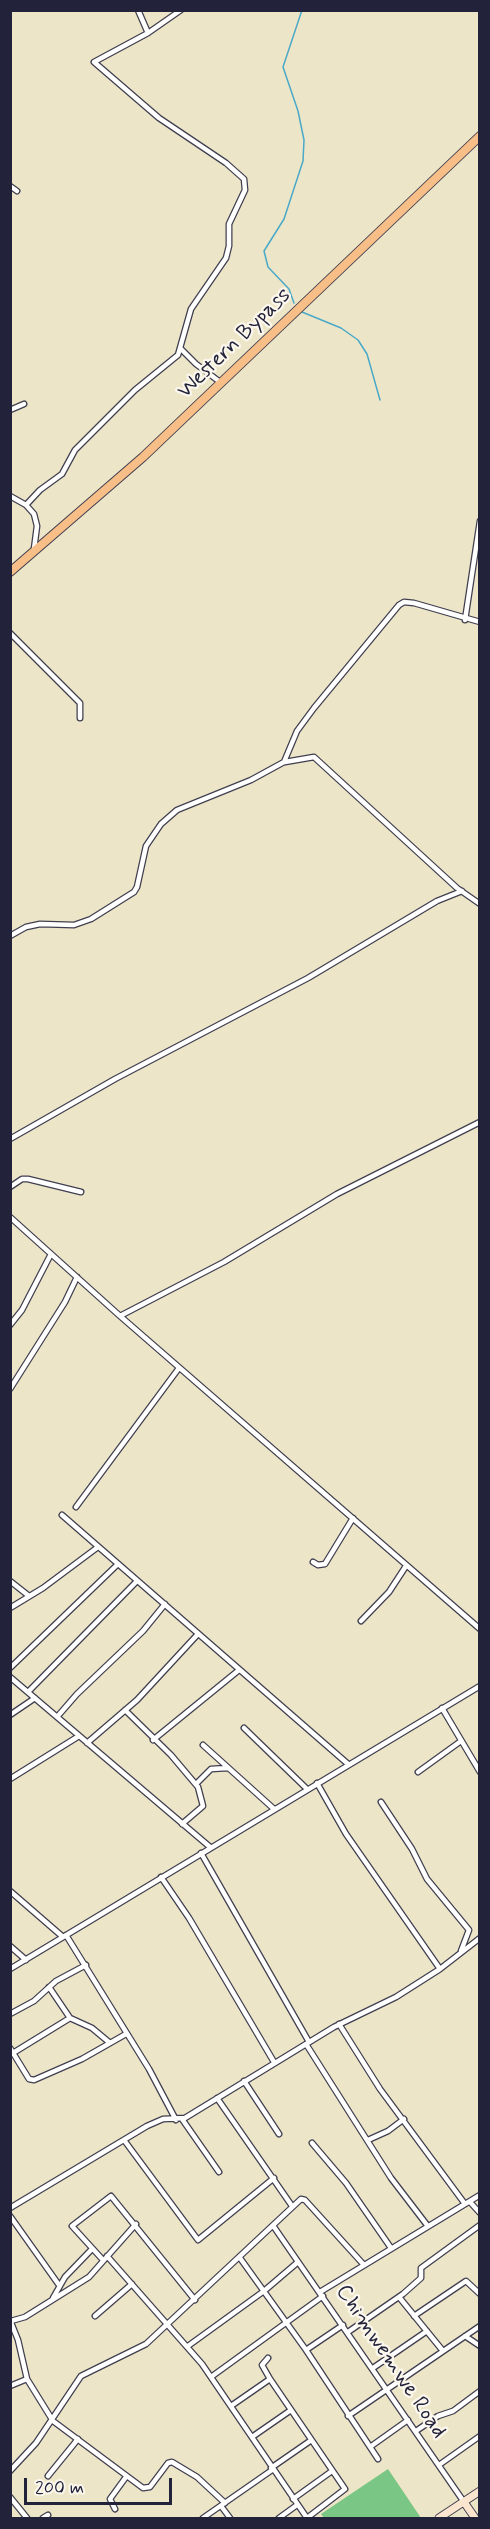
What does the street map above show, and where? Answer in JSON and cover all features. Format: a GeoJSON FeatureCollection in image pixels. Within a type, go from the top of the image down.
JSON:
{"type":"FeatureCollection","features":[{"type":"Feature","properties":{"kind":"main road","name":"Western Bypass"},"geometry":{"type":"LineString","coordinates":[[10,572],[143,457],[480,136]]}},
{"type":"Feature","properties":{"kind":"main road"},"geometry":{"type":"LineString","coordinates":[[439,2518],[480,2491]]}},
{"type":"Feature","properties":{"kind":"main road","name":"Chimwemwe Road"},"geometry":{"type":"LineString","coordinates":[[464,2502],[475,2518]]}},
{"type":"Feature","properties":{"kind":"street"},"geometry":{"type":"LineString","coordinates":[[138,10],[148,33]]}},
{"type":"Feature","properties":{"kind":"street"},"geometry":{"type":"LineString","coordinates":[[26,505],[66,470],[75,450],[135,390],[178,355],[191,309],[226,258],[231,215],[245,190],[240,173],[159,118],[94,62],[148,33],[181,10]]}},
{"type":"Feature","properties":{"kind":"street"},"geometry":{"type":"LineString","coordinates":[[10,186],[17,191]]}},
{"type":"Feature","properties":{"kind":"street"},"geometry":{"type":"LineString","coordinates":[[181,349],[220,382]]}},
{"type":"Feature","properties":{"kind":"street"},"geometry":{"type":"LineString","coordinates":[[10,410],[24,404]]}},
{"type":"Feature","properties":{"kind":"street"},"geometry":{"type":"LineString","coordinates":[[10,496],[26,505],[34,514],[37,526],[34,552]]}},
{"type":"Feature","properties":{"kind":"street"},"geometry":{"type":"LineString","coordinates":[[465,620],[480,521]]}},
{"type":"Feature","properties":{"kind":"street"},"geometry":{"type":"LineString","coordinates":[[284,762],[297,731],[399,605],[404,602],[414,603],[465,620],[480,622]]}},
{"type":"Feature","properties":{"kind":"street"},"geometry":{"type":"LineString","coordinates":[[10,633],[80,703],[80,718]]}},
{"type":"Feature","properties":{"kind":"street"},"geometry":{"type":"LineString","coordinates":[[10,936],[26,927],[39,924],[74,925],[91,919],[123,900],[137,887],[146,846],[161,824],[177,810],[251,780],[284,762],[314,757],[462,891],[480,904]]}},
{"type":"Feature","properties":{"kind":"street"},"geometry":{"type":"LineString","coordinates":[[10,1139],[115,1079],[308,978],[437,901],[462,891]]}},
{"type":"Feature","properties":{"kind":"street"},"geometry":{"type":"LineString","coordinates":[[120,1316],[224,1262],[337,1194],[480,1122]]}},
{"type":"Feature","properties":{"kind":"street"},"geometry":{"type":"LineString","coordinates":[[10,1187],[22,1179],[28,1179],[81,1192]]}},
{"type":"Feature","properties":{"kind":"street"},"geometry":{"type":"LineString","coordinates":[[10,1217],[179,1368],[480,1629]]}},
{"type":"Feature","properties":{"kind":"street"},"geometry":{"type":"LineString","coordinates":[[10,1324],[21,1310],[51,1254]]}},
{"type":"Feature","properties":{"kind":"street"},"geometry":{"type":"LineString","coordinates":[[10,1389],[64,1302],[76,1277]]}},
{"type":"Feature","properties":{"kind":"street"},"geometry":{"type":"LineString","coordinates":[[76,1507],[179,1368]]}},
{"type":"Feature","properties":{"kind":"street"},"geometry":{"type":"LineString","coordinates":[[62,1515],[348,1764]]}},
{"type":"Feature","properties":{"kind":"street"},"geometry":{"type":"LineString","coordinates":[[313,1562],[321,1565],[326,1562],[353,1518]]}},
{"type":"Feature","properties":{"kind":"street"},"geometry":{"type":"LineString","coordinates":[[10,1608],[98,1547]]}},
{"type":"Feature","properties":{"kind":"street"},"geometry":{"type":"LineString","coordinates":[[10,1668],[118,1564]]}},
{"type":"Feature","properties":{"kind":"street"},"geometry":{"type":"LineString","coordinates":[[361,1621],[389,1592],[406,1566]]}},
{"type":"Feature","properties":{"kind":"street"},"geometry":{"type":"LineString","coordinates":[[10,1581],[29,1596]]}},
{"type":"Feature","properties":{"kind":"street"},"geometry":{"type":"LineString","coordinates":[[28,1692],[137,1581]]}},
{"type":"Feature","properties":{"kind":"street"},"geometry":{"type":"LineString","coordinates":[[57,1717],[77,1694],[107,1668],[143,1631],[165,1604]]}},
{"type":"Feature","properties":{"kind":"street"},"geometry":{"type":"LineString","coordinates":[[87,1743],[125,1710],[198,1634]]}},
{"type":"Feature","properties":{"kind":"street"},"geometry":{"type":"LineString","coordinates":[[153,1740],[239,1670]]}},
{"type":"Feature","properties":{"kind":"street"},"geometry":{"type":"LineString","coordinates":[[11,1680],[210,1847]]}},
{"type":"Feature","properties":{"kind":"street"},"geometry":{"type":"LineString","coordinates":[[10,1969],[480,1686]]}},
{"type":"Feature","properties":{"kind":"street"},"geometry":{"type":"LineString","coordinates":[[10,1715],[35,1698]]}},
{"type":"Feature","properties":{"kind":"street"},"geometry":{"type":"LineString","coordinates":[[442,1708],[480,1772]]}},
{"type":"Feature","properties":{"kind":"street"},"geometry":{"type":"LineString","coordinates":[[125,1710],[153,1740],[171,1755],[196,1784],[203,1806],[182,1824]]}},
{"type":"Feature","properties":{"kind":"street"},"geometry":{"type":"LineString","coordinates":[[244,1728],[307,1789]]}},
{"type":"Feature","properties":{"kind":"street"},"geometry":{"type":"LineString","coordinates":[[10,1779],[80,1736]]}},
{"type":"Feature","properties":{"kind":"street"},"geometry":{"type":"LineString","coordinates":[[418,1772],[461,1741]]}},
{"type":"Feature","properties":{"kind":"street"},"geometry":{"type":"LineString","coordinates":[[203,1745],[274,1809]]}},
{"type":"Feature","properties":{"kind":"street"},"geometry":{"type":"LineString","coordinates":[[196,1784],[211,1769],[228,1768]]}},
{"type":"Feature","properties":{"kind":"street"},"geometry":{"type":"LineString","coordinates":[[317,1783],[346,1834],[440,1969]]}},
{"type":"Feature","properties":{"kind":"street"},"geometry":{"type":"LineString","coordinates":[[381,1802],[412,1848],[427,1879],[469,1930],[460,1953]]}},
{"type":"Feature","properties":{"kind":"street"},"geometry":{"type":"LineString","coordinates":[[201,1853],[307,2043],[396,2186],[427,2225]]}},
{"type":"Feature","properties":{"kind":"street"},"geometry":{"type":"LineString","coordinates":[[161,1877],[214,1959],[274,2062]]}},
{"type":"Feature","properties":{"kind":"street"},"geometry":{"type":"LineString","coordinates":[[10,1891],[64,1936],[86,1965],[179,2119],[219,2172]]}},
{"type":"Feature","properties":{"kind":"street"},"geometry":{"type":"LineString","coordinates":[[10,2208],[159,2120],[179,2119],[339,2024],[396,1997],[440,1969],[480,1938]]}},
{"type":"Feature","properties":{"kind":"street"},"geometry":{"type":"LineString","coordinates":[[10,1946],[26,1960]]}},
{"type":"Feature","properties":{"kind":"street"},"geometry":{"type":"LineString","coordinates":[[10,2014],[34,2001],[49,1987],[86,1965]]}},
{"type":"Feature","properties":{"kind":"street"},"geometry":{"type":"LineString","coordinates":[[49,1987],[70,2019],[92,2028],[110,2043]]}},
{"type":"Feature","properties":{"kind":"street"},"geometry":{"type":"LineString","coordinates":[[70,2019],[12,2050],[29,2079],[34,2080],[82,2060],[126,2034]]}},
{"type":"Feature","properties":{"kind":"street"},"geometry":{"type":"LineString","coordinates":[[339,2024],[380,2089],[467,2203],[480,2213]]}},
{"type":"Feature","properties":{"kind":"street"},"geometry":{"type":"LineString","coordinates":[[244,2081],[279,2134]]}},
{"type":"Feature","properties":{"kind":"street"},"geometry":{"type":"LineString","coordinates":[[217,2098],[292,2206]]}},
{"type":"Feature","properties":{"kind":"street"},"geometry":{"type":"LineString","coordinates":[[369,2140],[388,2131],[404,2119]]}},
{"type":"Feature","properties":{"kind":"street"},"geometry":{"type":"LineString","coordinates":[[124,2140],[198,2240],[274,2178]]}},
{"type":"Feature","properties":{"kind":"street"},"geometry":{"type":"LineString","coordinates":[[312,2143],[346,2183],[391,2248]]}},
{"type":"Feature","properties":{"kind":"street"},"geometry":{"type":"LineString","coordinates":[[211,2377],[364,2265],[480,2194]]}},
{"type":"Feature","properties":{"kind":"street"},"geometry":{"type":"LineString","coordinates":[[195,2300],[171,2273],[115,2198],[108,2196],[72,2225],[92,2249],[132,2284],[188,2346],[307,2518],[344,2492],[344,2487],[310,2441],[270,2379],[262,2365],[268,2358]]}},
{"type":"Feature","properties":{"kind":"street"},"geometry":{"type":"LineString","coordinates":[[10,2471],[53,2421],[81,2376],[140,2348],[274,2227],[292,2206],[304,2199],[364,2265]]}},
{"type":"Feature","properties":{"kind":"street"},"geometry":{"type":"LineString","coordinates":[[10,2216],[59,2285]]}},
{"type":"Feature","properties":{"kind":"street"},"geometry":{"type":"LineString","coordinates":[[136,2224],[89,2277],[25,2317],[11,2320],[27,2379],[53,2421],[101,2454],[126,2477],[148,2488],[168,2463],[172,2462],[196,2477],[223,2504],[230,2518]]}},
{"type":"Feature","properties":{"kind":"street"},"geometry":{"type":"LineString","coordinates":[[348,2332],[399,2297],[421,2278],[421,2268],[480,2224]]}},
{"type":"Feature","properties":{"kind":"street","name":"Chimwemwe Road"},"geometry":{"type":"LineString","coordinates":[[274,2227],[464,2502]]}},
{"type":"Feature","properties":{"kind":"street"},"geometry":{"type":"LineString","coordinates":[[53,2298],[59,2285],[92,2249]]}},
{"type":"Feature","properties":{"kind":"street"},"geometry":{"type":"LineString","coordinates":[[240,2258],[287,2322],[378,2459]]}},
{"type":"Feature","properties":{"kind":"street"},"geometry":{"type":"LineString","coordinates":[[188,2346],[264,2291],[298,2262]]}},
{"type":"Feature","properties":{"kind":"street"},"geometry":{"type":"LineString","coordinates":[[414,2316],[466,2281],[480,2294]]}},
{"type":"Feature","properties":{"kind":"street"},"geometry":{"type":"LineString","coordinates":[[95,2316],[132,2284]]}},
{"type":"Feature","properties":{"kind":"street"},"geometry":{"type":"LineString","coordinates":[[399,2297],[443,2351]]}},
{"type":"Feature","properties":{"kind":"street"},"geometry":{"type":"LineString","coordinates":[[306,2350],[343,2325]]}},
{"type":"Feature","properties":{"kind":"street"},"geometry":{"type":"LineString","coordinates":[[348,2416],[480,2326]]}},
{"type":"Feature","properties":{"kind":"street"},"geometry":{"type":"LineString","coordinates":[[373,2368],[426,2331]]}},
{"type":"Feature","properties":{"kind":"street"},"geometry":{"type":"LineString","coordinates":[[465,2336],[480,2346]]}},
{"type":"Feature","properties":{"kind":"street"},"geometry":{"type":"LineString","coordinates":[[10,2386],[27,2379]]}},
{"type":"Feature","properties":{"kind":"street"},"geometry":{"type":"LineString","coordinates":[[231,2406],[270,2379]]}},
{"type":"Feature","properties":{"kind":"street"},"geometry":{"type":"LineString","coordinates":[[416,2431],[438,2416],[453,2411],[480,2391]]}},
{"type":"Feature","properties":{"kind":"street"},"geometry":{"type":"LineString","coordinates":[[252,2437],[291,2410]]}},
{"type":"Feature","properties":{"kind":"street"},"geometry":{"type":"LineString","coordinates":[[370,2447],[408,2420]]}},
{"type":"Feature","properties":{"kind":"street"},"geometry":{"type":"LineString","coordinates":[[439,2465],[480,2436]]}},
{"type":"Feature","properties":{"kind":"street"},"geometry":{"type":"LineString","coordinates":[[48,2476],[78,2439]]}},
{"type":"Feature","properties":{"kind":"street"},"geometry":{"type":"LineString","coordinates":[[203,2518],[310,2441]]}},
{"type":"Feature","properties":{"kind":"street"},"geometry":{"type":"LineString","coordinates":[[293,2499],[332,2471]]}},
{"type":"Feature","properties":{"kind":"street"},"geometry":{"type":"LineString","coordinates":[[115,2509],[110,2499],[126,2477]]}},
{"type":"Feature","properties":{"kind":"street"},"geometry":{"type":"LineString","coordinates":[[10,2496],[27,2518]]}},
{"type":"Feature","properties":{"kind":"street"},"geometry":{"type":"LineString","coordinates":[[279,2518],[297,2505]]}},
{"type":"Feature","properties":{"kind":"green space"},"geometry":{"type":"Polygon","coordinates":[[[388,2469],[421,2518],[324,2518],[321,2514],[388,2469]]]}},
{"type":"Feature","properties":{"kind":"waterway"},"geometry":{"type":"LineString","coordinates":[[294,303],[289,289],[268,267],[264,251],[284,219],[303,161],[304,140],[298,111],[283,67],[302,10]]}},
{"type":"Feature","properties":{"kind":"waterway"},"geometry":{"type":"LineString","coordinates":[[302,312],[341,328],[358,340],[367,354],[380,400]]}}]}
